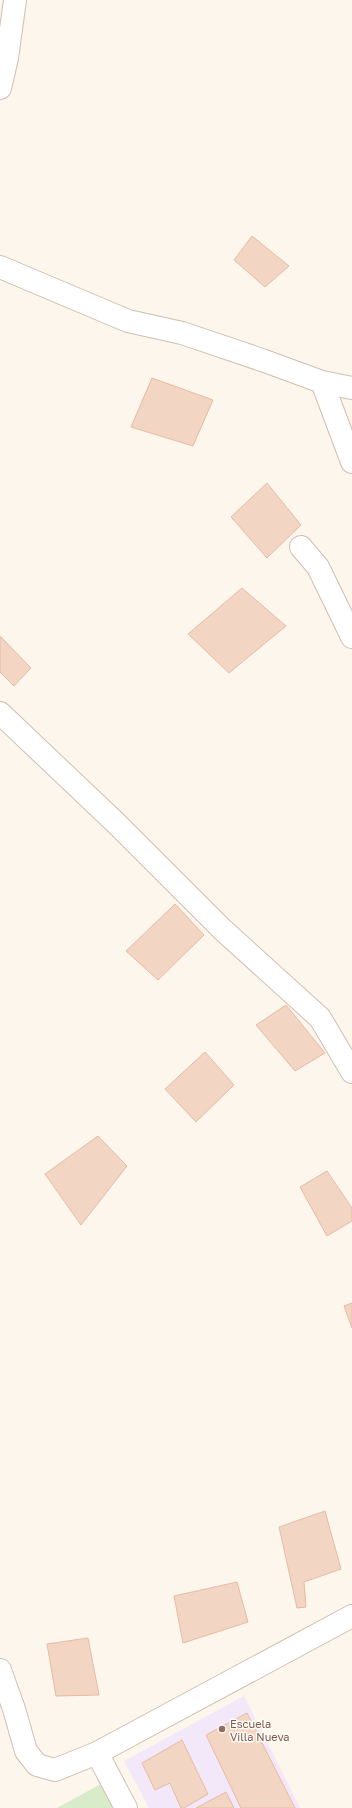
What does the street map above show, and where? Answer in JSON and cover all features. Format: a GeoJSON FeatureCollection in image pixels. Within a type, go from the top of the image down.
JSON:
{"type":"FeatureCollection","features":[{"type":"Feature","properties":{"kind":"street"},"geometry":{"type":"LineString","coordinates":[[0,88],[7,58],[15,0]]}},
{"type":"Feature","properties":{"kind":"street"},"geometry":{"type":"LineString","coordinates":[[0,267],[128,321],[182,333],[322,382],[352,388]]}},
{"type":"Feature","properties":{"kind":"street"},"geometry":{"type":"LineString","coordinates":[[322,382],[352,462]]}},
{"type":"Feature","properties":{"kind":"street"},"geometry":{"type":"LineString","coordinates":[[301,547],[318,567],[352,637]]}},
{"type":"Feature","properties":{"kind":"street"},"geometry":{"type":"LineString","coordinates":[[0,713],[118,825],[223,930],[320,1018],[352,1072]]}},
{"type":"Feature","properties":{"kind":"street"},"geometry":{"type":"LineString","coordinates":[[0,1670],[14,1709],[26,1751],[37,1765],[55,1770],[97,1753],[352,1616]]}},
{"type":"Feature","properties":{"kind":"street"},"geometry":{"type":"LineString","coordinates":[[97,1753],[126,1808]]}},
{"type":"Feature","properties":{"kind":"shaded area","name":"Escuela Villa Nueva"},"geometry":{"type":"Polygon","coordinates":[[[244,1696],[300,1808],[234,1808],[226,1792],[197,1808],[149,1808],[124,1761],[244,1696]]]}},
{"type":"Feature","properties":{"kind":"green space"},"geometry":{"type":"Polygon","coordinates":[[[110,1779],[125,1808],[57,1808],[110,1779]]]}},
{"type":"Feature","properties":{"kind":"building"},"geometry":{"type":"Polygon","coordinates":[[[252,236],[289,266],[265,287],[234,260],[252,236]]]}},
{"type":"Feature","properties":{"kind":"building"},"geometry":{"type":"Polygon","coordinates":[[[152,378],[213,400],[193,446],[131,427],[152,378]]]}},
{"type":"Feature","properties":{"kind":"building"},"geometry":{"type":"Polygon","coordinates":[[[267,483],[301,525],[267,558],[231,517],[267,483]]]}},
{"type":"Feature","properties":{"kind":"building"},"geometry":{"type":"Polygon","coordinates":[[[242,588],[286,626],[229,673],[188,634],[242,588]]]}},
{"type":"Feature","properties":{"kind":"building"},"geometry":{"type":"Polygon","coordinates":[[[0,636],[31,668],[14,686],[0,672],[0,636]]]}},
{"type":"Feature","properties":{"kind":"building"},"geometry":{"type":"Polygon","coordinates":[[[175,904],[204,935],[158,980],[126,951],[175,904]]]}},
{"type":"Feature","properties":{"kind":"building"},"geometry":{"type":"Polygon","coordinates":[[[286,1005],[325,1053],[295,1071],[256,1025],[286,1005]]]}},
{"type":"Feature","properties":{"kind":"building"},"geometry":{"type":"Polygon","coordinates":[[[205,1052],[234,1085],[196,1122],[165,1089],[205,1052]]]}},
{"type":"Feature","properties":{"kind":"building"},"geometry":{"type":"Polygon","coordinates":[[[98,1136],[127,1166],[81,1225],[45,1174],[98,1136]]]}},
{"type":"Feature","properties":{"kind":"building"},"geometry":{"type":"Polygon","coordinates":[[[327,1171],[352,1208],[352,1221],[327,1236],[300,1187],[327,1171]]]}},
{"type":"Feature","properties":{"kind":"building"},"geometry":{"type":"Polygon","coordinates":[[[352,1303],[352,1328],[344,1306],[352,1303]]]}},
{"type":"Feature","properties":{"kind":"building"},"geometry":{"type":"Polygon","coordinates":[[[325,1511],[341,1569],[304,1582],[306,1607],[297,1608],[279,1527],[325,1511]]]}},
{"type":"Feature","properties":{"kind":"building"},"geometry":{"type":"Polygon","coordinates":[[[237,1582],[248,1622],[183,1643],[174,1596],[237,1582]]]}},
{"type":"Feature","properties":{"kind":"building"},"geometry":{"type":"Polygon","coordinates":[[[88,1638],[99,1695],[56,1696],[47,1644],[88,1638]]]}},
{"type":"Feature","properties":{"kind":"building"},"geometry":{"type":"Polygon","coordinates":[[[247,1713],[295,1808],[241,1808],[206,1735],[247,1713]]]}},
{"type":"Feature","properties":{"kind":"building"},"geometry":{"type":"Polygon","coordinates":[[[182,1740],[208,1794],[184,1808],[181,1808],[170,1783],[155,1790],[142,1763],[182,1740]]]}},
{"type":"Feature","properties":{"kind":"building"},"geometry":{"type":"Polygon","coordinates":[[[226,1792],[234,1808],[196,1808],[226,1792]]]}},
{"type":"Feature","properties":{"kind":"place","name":"Escuela Villa Nueva"},"geometry":{"type":"Point","coordinates":[222,1729]}}]}
